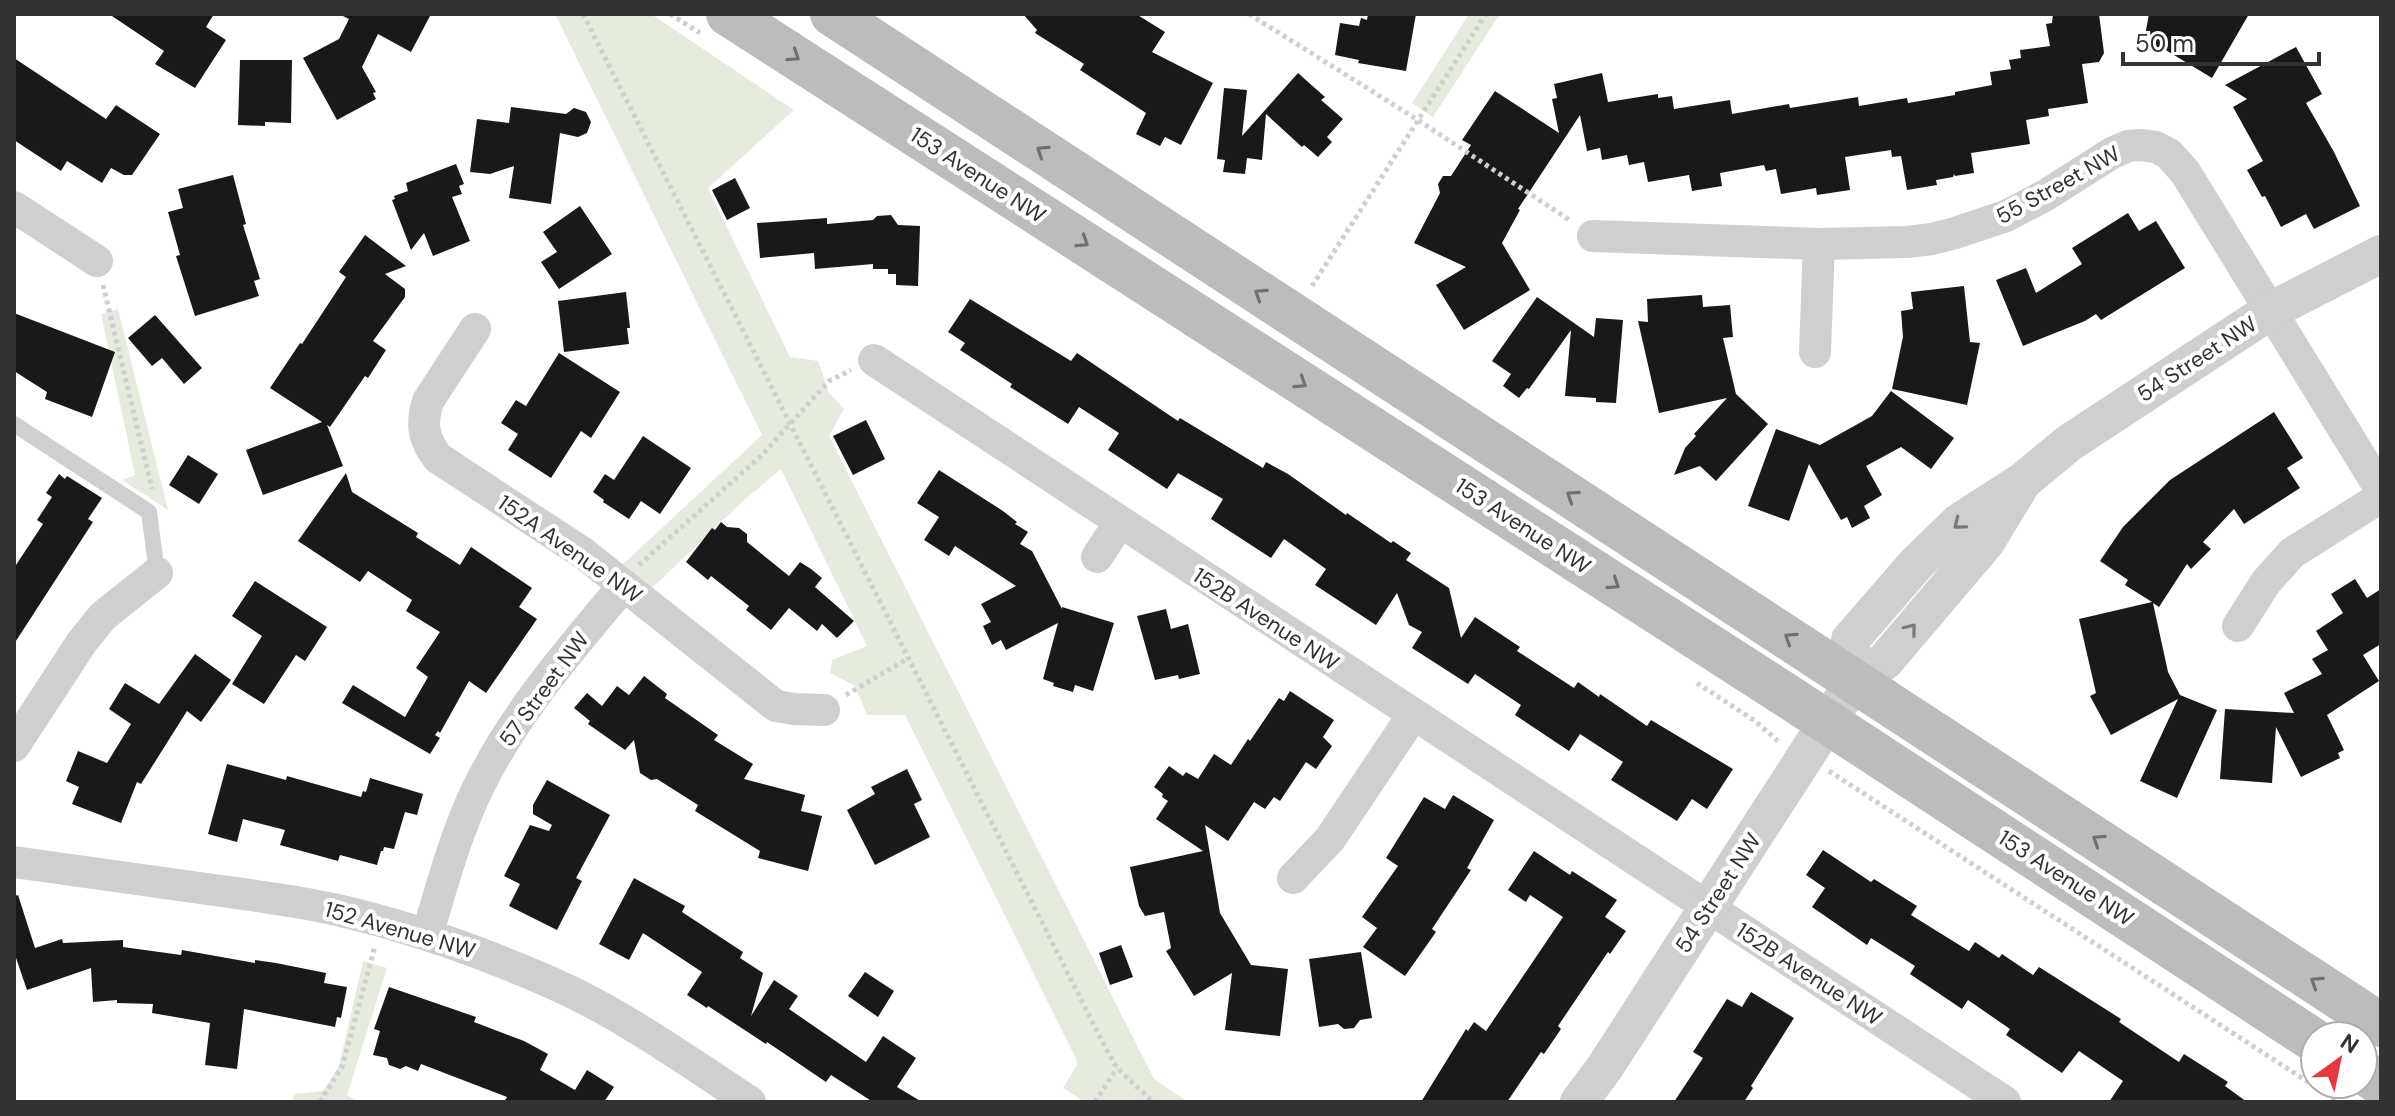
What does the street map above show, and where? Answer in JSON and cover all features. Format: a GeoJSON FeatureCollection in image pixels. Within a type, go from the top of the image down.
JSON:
{"type":"FeatureCollection","features":[{"type":"Feature","properties":{"kind":"main road","name":"153 Avenue NW"},"geometry":{"type":"LineString","coordinates":[[728,14],[2299,1031]]}},
{"type":"Feature","properties":{"kind":"main road"},"geometry":{"type":"LineString","coordinates":[[832,14],[2381,1025]]}},
{"type":"Feature","properties":{"kind":"street","name":"55 Street NW"},"geometry":{"type":"LineString","coordinates":[[1593,236],[1819,244],[1932,239],[2006,216],[2112,153],[2140,145],[2156,147],[2169,154],[2185,172],[2270,311]]}},
{"type":"Feature","properties":{"kind":"street"},"geometry":{"type":"LineString","coordinates":[[14,207],[97,261]]}},
{"type":"Feature","properties":{"kind":"street"},"geometry":{"type":"LineString","coordinates":[[1815,352],[1819,244]]}},
{"type":"Feature","properties":{"kind":"street","name":"54 Street NW"},"geometry":{"type":"LineString","coordinates":[[1579,1102],[1605,1067],[1854,681],[1850,640],[1927,553],[1958,523],[2023,481],[2069,443],[2270,311],[2381,254]]}},
{"type":"Feature","properties":{"kind":"street"},"geometry":{"type":"LineString","coordinates":[[2270,311],[2381,490]]}},
{"type":"Feature","properties":{"kind":"street","name":"152A Avenue NW"},"geometry":{"type":"LineString","coordinates":[[475,329],[428,401],[424,434],[438,458],[583,553],[776,706],[824,710]]}},
{"type":"Feature","properties":{"kind":"street","name":"152B Avenue NW"},"geometry":{"type":"LineString","coordinates":[[874,360],[2005,1102]]}},
{"type":"Feature","properties":{"kind":"street"},"geometry":{"type":"LineString","coordinates":[[2238,626],[2266,582],[2292,553],[2381,497]]}},
{"type":"Feature","properties":{"kind":"street"},"geometry":{"type":"LineString","coordinates":[[1097,557],[1120,522]]}},
{"type":"Feature","properties":{"kind":"street"},"geometry":{"type":"LineString","coordinates":[[14,746],[96,624],[157,573]]}},
{"type":"Feature","properties":{"kind":"street","name":"57 Street NW"},"geometry":{"type":"LineString","coordinates":[[427,935],[462,824],[493,759],[528,704],[624,585]]}},
{"type":"Feature","properties":{"kind":"street"},"geometry":{"type":"LineString","coordinates":[[1293,878],[1330,839],[1413,715]]}},
{"type":"Feature","properties":{"kind":"street","name":"152 Avenue NW"},"geometry":{"type":"LineString","coordinates":[[14,862],[285,900],[427,935],[506,964],[597,1006],[637,1028],[750,1102]]}},
{"type":"Feature","properties":{"kind":"lane"},"geometry":{"type":"LineString","coordinates":[[14,424],[149,512],[157,573]]}},
{"type":"Feature","properties":{"kind":"path"},"geometry":{"type":"LineString","coordinates":[[583,14],[907,659],[1117,1068],[1153,1102]]}},
{"type":"Feature","properties":{"kind":"path"},"geometry":{"type":"LineString","coordinates":[[1249,14],[1418,120],[1593,236]]}},
{"type":"Feature","properties":{"kind":"path"},"geometry":{"type":"LineString","coordinates":[[1293,316],[1486,14]]}},
{"type":"Feature","properties":{"kind":"path"},"geometry":{"type":"LineString","coordinates":[[97,261],[155,502],[149,512]]}},
{"type":"Feature","properties":{"kind":"path"},"geometry":{"type":"LineString","coordinates":[[624,585],[639,564],[761,456],[829,381],[874,360]]}},
{"type":"Feature","properties":{"kind":"path"},"geometry":{"type":"LineString","coordinates":[[824,710],[860,685],[907,659]]}},
{"type":"Feature","properties":{"kind":"path"},"geometry":{"type":"LineString","coordinates":[[320,1102],[342,1067],[382,922]]}},
{"type":"Feature","properties":{"kind":"path"},"geometry":{"type":"LineString","coordinates":[[1095,1102],[1117,1068]]}},
{"type":"Feature","properties":{"kind":"shaded area"},"geometry":{"type":"Polygon","coordinates":[[[555,14],[651,14],[794,110],[708,188],[790,357],[818,361],[829,393],[844,409],[829,436],[1154,1079],[1188,1102],[1081,1102],[1063,1088],[1078,1063],[905,715],[867,715],[855,686],[830,673],[832,660],[867,646],[781,469],[651,589],[622,565],[762,435],[555,14]]]}},
{"type":"Feature","properties":{"kind":"shaded area"},"geometry":{"type":"Polygon","coordinates":[[[1469,14],[1500,14],[1433,117],[1412,103],[1469,14]]]}},
{"type":"Feature","properties":{"kind":"shaded area"},"geometry":{"type":"Polygon","coordinates":[[[118,309],[168,510],[122,480],[135,475],[101,314],[118,309]]]}},
{"type":"Feature","properties":{"kind":"shaded area"},"geometry":{"type":"Polygon","coordinates":[[[363,961],[387,968],[347,1095],[358,1102],[291,1102],[295,1094],[323,1091],[339,1066],[363,961]]]}},
{"type":"Feature","properties":{"kind":"building"},"geometry":{"type":"Polygon","coordinates":[[[109,14],[214,14],[206,27],[226,40],[195,88],[155,64],[164,51],[109,14]]]}},
{"type":"Feature","properties":{"kind":"building"},"geometry":{"type":"Polygon","coordinates":[[[339,14],[431,14],[411,52],[378,34],[362,67],[376,92],[373,93],[376,99],[337,120],[303,58],[339,39],[349,19],[339,14]]]}},
{"type":"Feature","properties":{"kind":"building"},"geometry":{"type":"Polygon","coordinates":[[[1023,14],[1136,14],[1165,32],[1152,52],[1213,83],[1181,145],[1165,137],[1160,146],[1136,134],[1146,113],[1080,70],[1084,64],[1035,33],[1037,30],[1023,14]]]}},
{"type":"Feature","properties":{"kind":"building"},"geometry":{"type":"Polygon","coordinates":[[[1368,14],[1416,14],[1406,71],[1358,63],[1359,60],[1335,55],[1340,23],[1359,26],[1361,18],[1367,20],[1368,14]]]}},
{"type":"Feature","properties":{"kind":"building"},"geometry":{"type":"Polygon","coordinates":[[[2053,14],[2099,14],[2104,53],[2099,62],[2082,64],[2088,103],[2048,109],[2049,116],[2026,120],[2030,144],[1971,153],[1974,173],[1954,174],[1953,177],[1936,180],[1937,185],[1907,190],[1901,156],[1892,157],[1891,150],[1845,157],[1850,190],[1817,195],[1816,188],[1781,194],[1776,169],[1766,171],[1764,165],[1720,173],[1722,186],[1692,191],[1689,175],[1648,182],[1644,162],[1629,165],[1627,155],[1602,160],[1600,148],[1587,151],[1580,115],[1518,209],[1502,243],[1530,290],[1464,330],[1436,285],[1466,267],[1414,243],[1440,193],[1438,184],[1443,176],[1451,176],[1471,145],[1462,140],[1495,91],[1559,133],[1552,99],[1557,98],[1554,84],[1602,73],[1608,102],[1658,94],[1658,98],[1672,96],[1674,109],[1730,100],[1732,114],[1858,97],[1859,106],[1907,98],[1908,103],[1992,85],[1990,72],[2011,69],[2009,60],[2021,58],[2020,50],[2050,46],[2046,24],[2052,23],[2053,14]]]}},
{"type":"Feature","properties":{"kind":"building"},"geometry":{"type":"Polygon","coordinates":[[[2149,14],[2249,14],[2212,78],[2164,49],[2143,46],[2149,14]]]}},
{"type":"Feature","properties":{"kind":"building"},"geometry":{"type":"Polygon","coordinates":[[[2296,47],[2322,94],[2306,103],[2360,206],[2314,229],[2306,214],[2281,227],[2265,196],[2262,197],[2247,170],[2263,161],[2233,107],[2247,99],[2225,85],[2296,47]]]}},
{"type":"Feature","properties":{"kind":"building"},"geometry":{"type":"Polygon","coordinates":[[[14,58],[106,119],[116,105],[160,134],[132,175],[124,175],[111,168],[102,183],[67,161],[61,171],[14,140],[14,58]]]}},
{"type":"Feature","properties":{"kind":"building"},"geometry":{"type":"Polygon","coordinates":[[[240,60],[292,60],[291,123],[238,125],[240,60]]]}},
{"type":"Feature","properties":{"kind":"building"},"geometry":{"type":"Polygon","coordinates":[[[1298,73],[1325,97],[1321,100],[1343,119],[1327,137],[1332,142],[1318,157],[1304,145],[1302,147],[1266,114],[1262,160],[1247,158],[1245,174],[1223,172],[1225,160],[1217,159],[1224,88],[1247,90],[1242,136],[1298,73]]]}},
{"type":"Feature","properties":{"kind":"building"},"geometry":{"type":"Polygon","coordinates":[[[511,107],[566,114],[574,108],[586,112],[591,122],[587,133],[578,137],[560,133],[551,204],[509,198],[514,166],[490,174],[470,172],[477,119],[509,123],[511,107]]]}},
{"type":"Feature","properties":{"kind":"building"},"geometry":{"type":"Polygon","coordinates":[[[456,164],[464,184],[459,186],[462,194],[452,197],[470,241],[433,256],[424,233],[411,250],[392,200],[394,196],[408,191],[406,183],[456,164]]]}},
{"type":"Feature","properties":{"kind":"building"},"geometry":{"type":"Polygon","coordinates":[[[233,175],[246,224],[243,225],[260,279],[254,281],[259,296],[195,316],[176,256],[180,255],[168,212],[183,208],[178,189],[233,175]]]}},
{"type":"Feature","properties":{"kind":"building"},"geometry":{"type":"Polygon","coordinates":[[[735,178],[750,208],[727,220],[712,190],[735,178]]]}},
{"type":"Feature","properties":{"kind":"building"},"geometry":{"type":"Polygon","coordinates":[[[580,206],[612,254],[559,289],[541,262],[557,252],[543,232],[580,206]]]}},
{"type":"Feature","properties":{"kind":"building"},"geometry":{"type":"Polygon","coordinates":[[[2128,213],[2139,231],[2156,221],[2185,268],[2101,320],[2096,314],[2023,346],[1996,280],[2026,268],[2036,293],[2082,264],[2072,248],[2128,213]]]}},
{"type":"Feature","properties":{"kind":"building"},"geometry":{"type":"Polygon","coordinates":[[[891,215],[898,225],[920,226],[918,286],[896,285],[896,274],[888,274],[888,269],[873,269],[873,264],[815,269],[814,253],[760,258],[757,223],[827,218],[827,224],[873,220],[877,216],[891,215]]]}},
{"type":"Feature","properties":{"kind":"building"},"geometry":{"type":"Polygon","coordinates":[[[365,235],[406,266],[385,274],[405,289],[405,297],[373,341],[386,350],[330,427],[327,425],[343,466],[263,495],[246,450],[322,422],[270,388],[346,277],[339,272],[365,235]]]}},
{"type":"Feature","properties":{"kind":"building"},"geometry":{"type":"Polygon","coordinates":[[[1964,286],[1970,342],[1980,343],[1967,405],[1892,389],[1903,337],[1901,311],[1913,309],[1911,292],[1964,286]]]}},
{"type":"Feature","properties":{"kind":"building"},"geometry":{"type":"Polygon","coordinates":[[[626,292],[629,344],[564,352],[558,301],[626,292]]]}},
{"type":"Feature","properties":{"kind":"building"},"geometry":{"type":"Polygon","coordinates":[[[1702,295],[1703,307],[1730,305],[1733,337],[1723,338],[1736,394],[1768,424],[1716,481],[1700,466],[1674,475],[1685,448],[1696,436],[1694,434],[1727,398],[1659,413],[1638,321],[1648,322],[1647,299],[1702,295]]]}},
{"type":"Feature","properties":{"kind":"building"},"geometry":{"type":"Polygon","coordinates":[[[1537,297],[1594,337],[1596,318],[1623,320],[1616,403],[1565,396],[1571,330],[1529,389],[1519,398],[1503,386],[1511,374],[1492,361],[1537,297]]]}},
{"type":"Feature","properties":{"kind":"building"},"geometry":{"type":"Polygon","coordinates":[[[970,299],[1071,361],[1077,353],[1178,421],[1180,418],[1263,468],[1266,462],[1288,474],[1346,515],[1411,553],[1406,560],[1449,588],[1461,638],[1475,617],[1520,647],[1517,651],[1574,688],[1578,682],[1647,726],[1651,720],[1733,769],[1707,809],[1692,799],[1677,821],[1611,780],[1623,762],[1580,734],[1569,751],[1515,715],[1521,705],[1475,674],[1468,684],[1412,648],[1422,632],[1409,625],[1397,593],[1376,625],[1315,585],[1326,569],[1284,539],[1271,558],[1211,519],[1223,499],[1178,473],[1167,489],[1108,450],[1119,433],[1079,407],[1068,424],[1010,387],[1012,384],[960,350],[965,343],[948,332],[970,299]]]}},
{"type":"Feature","properties":{"kind":"building"},"geometry":{"type":"Polygon","coordinates":[[[14,313],[115,352],[92,417],[45,399],[47,392],[14,371],[14,313]]]}},
{"type":"Feature","properties":{"kind":"building"},"geometry":{"type":"Polygon","coordinates":[[[155,315],[202,368],[184,384],[162,358],[152,366],[128,338],[155,315]]]}},
{"type":"Feature","properties":{"kind":"building"},"geometry":{"type":"Polygon","coordinates":[[[559,353],[620,392],[591,438],[581,431],[551,478],[508,450],[518,434],[501,423],[516,400],[526,406],[559,353]]]}},
{"type":"Feature","properties":{"kind":"building"},"geometry":{"type":"Polygon","coordinates":[[[1891,391],[1954,438],[1931,469],[1901,447],[1866,466],[1882,495],[1864,506],[1870,518],[1852,528],[1847,517],[1841,520],[1809,464],[1789,521],[1748,506],[1776,429],[1820,445],[1872,416],[1891,391]]]}},
{"type":"Feature","properties":{"kind":"building"},"geometry":{"type":"Polygon","coordinates":[[[2274,412],[2303,458],[2287,468],[2300,488],[2244,524],[2234,509],[2203,542],[2211,549],[2191,569],[2187,564],[2159,607],[2153,603],[2168,672],[2180,695],[2217,710],[2177,798],[2140,781],[2178,699],[2111,735],[2090,696],[2096,693],[2079,619],[2152,602],[2125,585],[2128,580],[2100,561],[2123,527],[2170,480],[2274,412]]]}},
{"type":"Feature","properties":{"kind":"building"},"geometry":{"type":"Polygon","coordinates":[[[866,420],[885,459],[853,475],[833,436],[866,420]]]}},
{"type":"Feature","properties":{"kind":"building"},"geometry":{"type":"Polygon","coordinates":[[[643,436],[691,468],[660,514],[641,501],[629,519],[593,492],[605,474],[614,480],[643,436]]]}},
{"type":"Feature","properties":{"kind":"building"},"geometry":{"type":"Polygon","coordinates":[[[188,455],[218,474],[199,504],[169,485],[188,455]]]}},
{"type":"Feature","properties":{"kind":"building"},"geometry":{"type":"Polygon","coordinates":[[[939,470],[1003,511],[1028,532],[1020,544],[1032,551],[1062,609],[1114,623],[1093,691],[1075,685],[1073,692],[1053,686],[1054,683],[1043,679],[1058,623],[1006,650],[1001,640],[992,645],[983,626],[991,622],[981,604],[1016,586],[955,546],[949,556],[924,540],[939,517],[917,503],[939,470]]]}},
{"type":"Feature","properties":{"kind":"building"},"geometry":{"type":"Polygon","coordinates":[[[346,473],[352,492],[418,533],[416,537],[460,565],[471,547],[532,588],[519,607],[537,619],[486,693],[469,681],[440,733],[438,731],[435,735],[440,738],[430,754],[342,703],[353,685],[405,717],[428,677],[416,668],[440,632],[406,611],[412,600],[368,571],[360,582],[298,541],[346,473]]]}},
{"type":"Feature","properties":{"kind":"building"},"geometry":{"type":"Polygon","coordinates":[[[59,474],[102,498],[88,519],[93,522],[14,644],[14,568],[43,524],[37,520],[52,497],[46,493],[59,474]]]}},
{"type":"Feature","properties":{"kind":"building"},"geometry":{"type":"Polygon","coordinates":[[[721,522],[747,534],[747,542],[789,576],[800,562],[811,569],[822,578],[815,587],[854,621],[837,638],[822,624],[817,631],[789,608],[771,630],[746,610],[749,606],[711,576],[708,580],[686,562],[712,528],[715,530],[721,522]]]}},
{"type":"Feature","properties":{"kind":"building"},"geometry":{"type":"Polygon","coordinates":[[[2355,579],[2367,598],[2381,589],[2381,644],[2363,655],[2379,681],[2327,715],[2344,750],[2338,753],[2340,758],[2301,777],[2276,727],[2272,783],[2220,779],[2225,709],[2294,713],[2284,693],[2322,674],[2312,659],[2328,650],[2316,631],[2343,613],[2331,594],[2355,579]]]}},
{"type":"Feature","properties":{"kind":"building"},"geometry":{"type":"Polygon","coordinates":[[[255,581],[327,627],[305,661],[296,655],[264,704],[232,684],[262,636],[232,616],[255,581]]]}},
{"type":"Feature","properties":{"kind":"building"},"geometry":{"type":"Polygon","coordinates":[[[1166,609],[1171,629],[1188,624],[1200,674],[1155,680],[1137,616],[1166,609]]]}},
{"type":"Feature","properties":{"kind":"building"},"geometry":{"type":"Polygon","coordinates":[[[195,654],[231,680],[201,722],[187,711],[141,784],[137,782],[121,823],[72,804],[79,787],[66,781],[78,751],[107,763],[131,724],[109,709],[125,683],[159,704],[195,654]]]}},
{"type":"Feature","properties":{"kind":"building"},"geometry":{"type":"Polygon","coordinates":[[[644,676],[667,694],[665,698],[718,735],[714,740],[753,764],[744,779],[805,795],[801,811],[822,816],[808,871],[758,858],[760,851],[695,811],[698,805],[657,779],[651,780],[640,773],[634,740],[625,750],[588,724],[590,721],[574,708],[587,693],[602,706],[617,686],[629,695],[644,676]]]}},
{"type":"Feature","properties":{"kind":"building"},"geometry":{"type":"Polygon","coordinates":[[[1290,691],[1334,720],[1323,737],[1332,746],[1316,769],[1306,762],[1280,801],[1274,797],[1265,809],[1254,802],[1228,841],[1205,825],[1220,913],[1251,965],[1288,969],[1280,1036],[1225,1030],[1232,973],[1194,996],[1166,951],[1171,948],[1164,912],[1145,916],[1139,906],[1130,867],[1203,851],[1156,819],[1168,801],[1154,787],[1169,766],[1183,776],[1186,772],[1198,779],[1214,754],[1231,765],[1279,698],[1284,701],[1290,691]]]}},
{"type":"Feature","properties":{"kind":"building"},"geometry":{"type":"Polygon","coordinates":[[[227,764],[286,780],[287,776],[361,797],[370,778],[423,794],[417,815],[405,812],[394,849],[384,847],[377,865],[340,855],[338,861],[280,845],[285,830],[243,819],[237,842],[208,834],[227,764]]]}},
{"type":"Feature","properties":{"kind":"building"},"geometry":{"type":"Polygon","coordinates":[[[907,769],[922,800],[914,804],[930,837],[875,865],[847,810],[875,794],[871,787],[907,769]]]}},
{"type":"Feature","properties":{"kind":"building"},"geometry":{"type":"Polygon","coordinates":[[[547,780],[610,815],[576,878],[582,881],[557,930],[509,906],[520,884],[504,876],[530,825],[549,831],[552,825],[533,814],[533,805],[547,780]]]}},
{"type":"Feature","properties":{"kind":"building"},"geometry":{"type":"Polygon","coordinates":[[[1453,795],[1494,820],[1467,868],[1471,870],[1432,929],[1436,932],[1405,976],[1363,947],[1377,928],[1362,917],[1398,866],[1386,858],[1424,797],[1445,809],[1453,795]]]}},
{"type":"Feature","properties":{"kind":"building"},"geometry":{"type":"Polygon","coordinates":[[[1823,850],[1871,882],[1874,879],[1917,906],[1911,915],[1969,951],[1975,942],[1999,958],[2002,954],[2033,975],[2039,967],[2121,1019],[2119,1022],[2179,1062],[2184,1054],[2228,1082],[2225,1086],[2247,1102],[2109,1102],[2123,1081],[2079,1051],[2062,1073],[2006,1035],[2010,1029],[1968,1000],[1962,1009],[1910,974],[1915,966],[1871,938],[1867,945],[1812,907],[1825,888],[1806,875],[1823,850]]]}},
{"type":"Feature","properties":{"kind":"building"},"geometry":{"type":"Polygon","coordinates":[[[1534,851],[1617,900],[1605,917],[1626,931],[1610,954],[1608,952],[1558,1026],[1561,1029],[1544,1054],[1541,1052],[1507,1102],[1421,1102],[1466,1029],[1468,1031],[1474,1022],[1486,1031],[1563,917],[1530,895],[1526,902],[1508,890],[1534,851]]]}},
{"type":"Feature","properties":{"kind":"building"},"geometry":{"type":"Polygon","coordinates":[[[634,878],[685,906],[682,912],[743,952],[740,958],[763,973],[751,1016],[774,980],[798,996],[789,1009],[866,1062],[883,1036],[916,1058],[897,1087],[922,1102],[873,1102],[831,1075],[826,1082],[767,1042],[687,995],[702,972],[643,933],[629,960],[599,944],[634,878]]]}},
{"type":"Feature","properties":{"kind":"building"},"geometry":{"type":"Polygon","coordinates":[[[18,895],[35,948],[62,939],[63,943],[123,940],[123,947],[181,955],[182,950],[326,973],[324,983],[347,987],[341,1018],[337,1017],[335,1027],[244,1009],[237,1069],[205,1065],[210,1023],[152,1013],[153,1004],[117,1003],[117,1000],[93,1002],[91,968],[27,990],[14,952],[14,896],[18,895]]]}},
{"type":"Feature","properties":{"kind":"building"},"geometry":{"type":"Polygon","coordinates":[[[1121,945],[1133,977],[1110,985],[1099,953],[1121,945]]]}},
{"type":"Feature","properties":{"kind":"building"},"geometry":{"type":"Polygon","coordinates":[[[1361,952],[1372,1018],[1360,1020],[1354,1028],[1344,1029],[1338,1024],[1319,1027],[1309,959],[1361,952]]]}},
{"type":"Feature","properties":{"kind":"building"},"geometry":{"type":"Polygon","coordinates":[[[865,972],[894,991],[878,1017],[848,996],[865,972]]]}},
{"type":"Feature","properties":{"kind":"building"},"geometry":{"type":"Polygon","coordinates":[[[389,987],[476,1017],[474,1022],[524,1041],[548,1054],[540,1070],[575,1090],[587,1070],[614,1087],[604,1102],[504,1102],[507,1097],[421,1064],[418,1071],[406,1066],[400,1069],[389,1065],[387,1058],[373,1055],[380,1031],[374,1029],[389,987]]]}},
{"type":"Feature","properties":{"kind":"building"},"geometry":{"type":"Polygon","coordinates":[[[1751,992],[1794,1018],[1744,1102],[1674,1102],[1703,1058],[1693,1052],[1727,999],[1742,1007],[1751,992]]]}}]}
